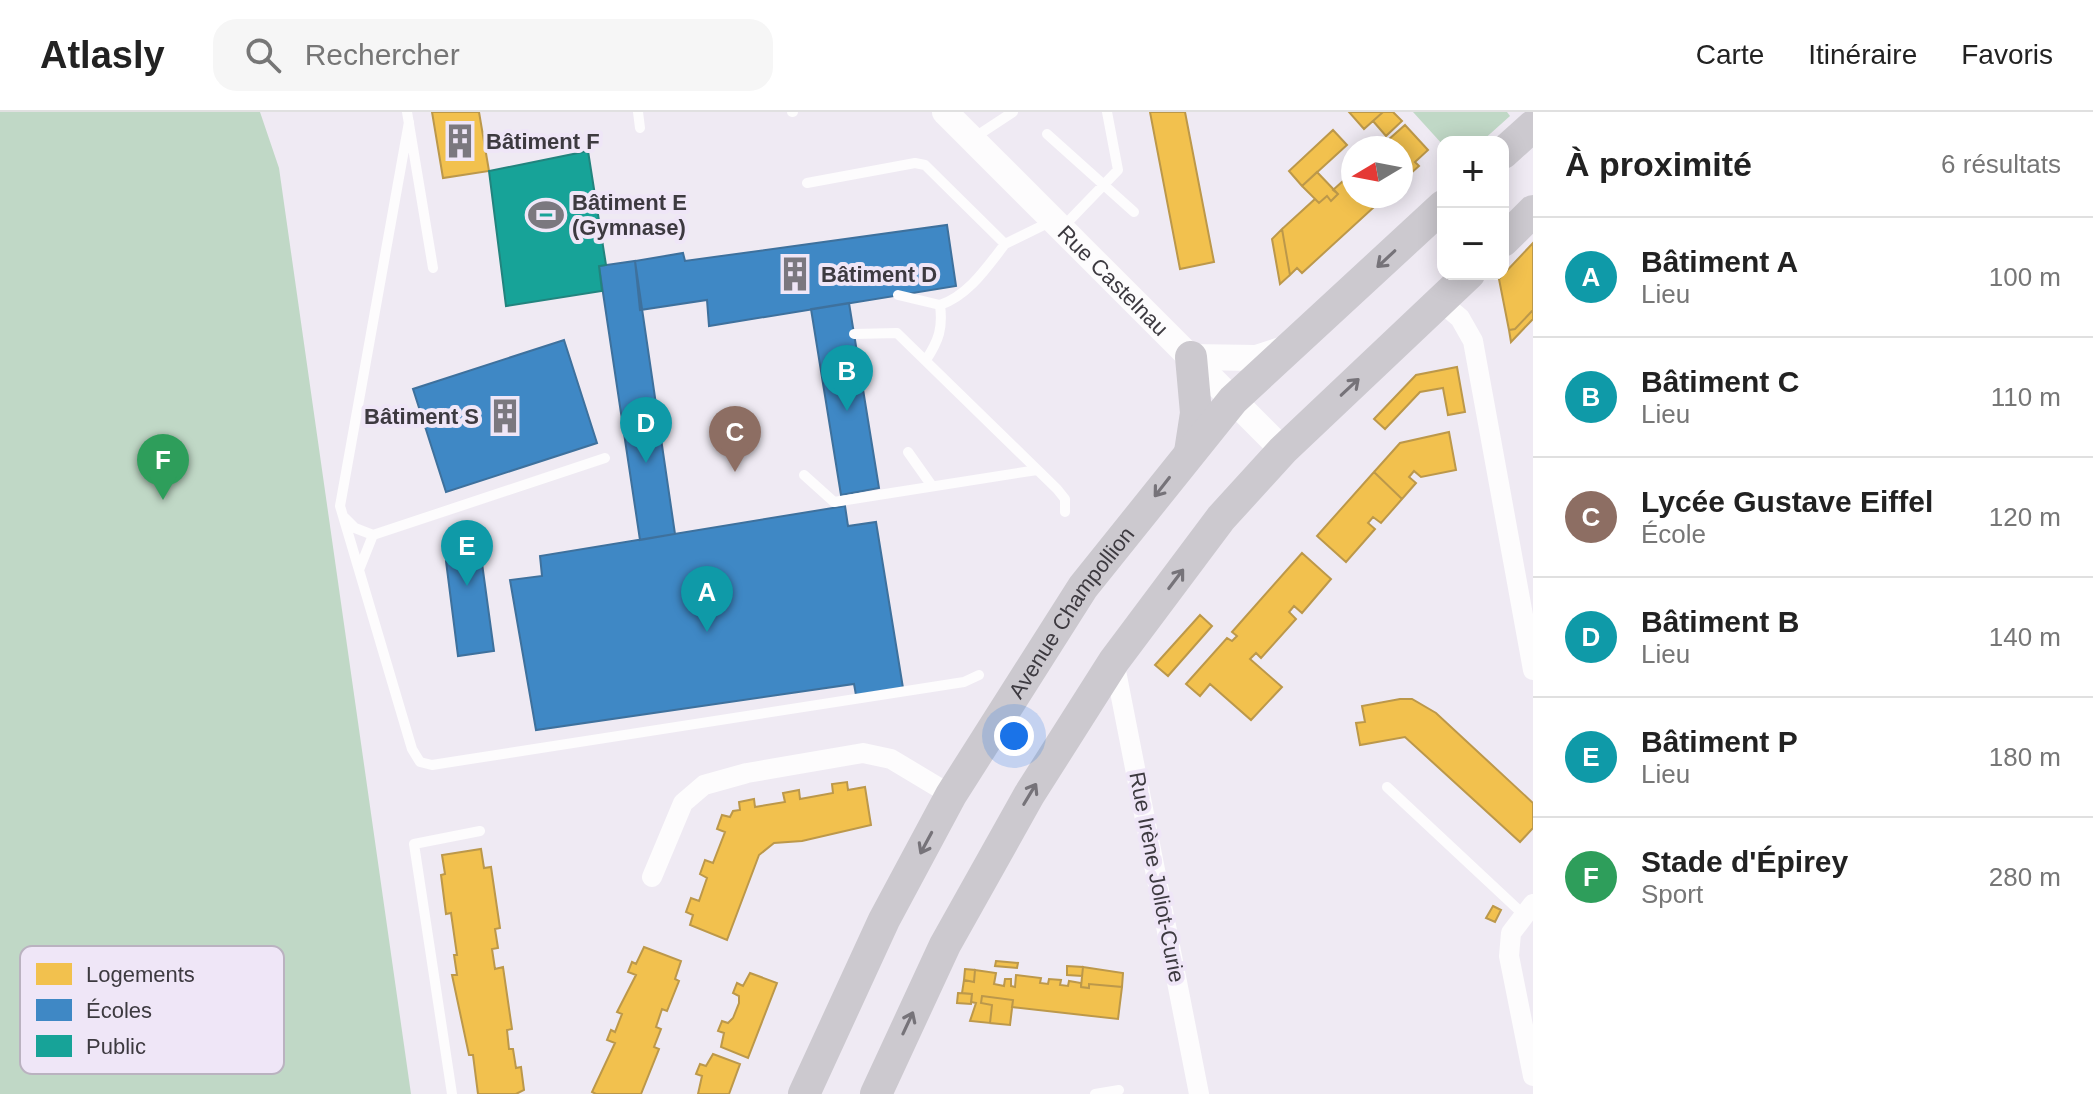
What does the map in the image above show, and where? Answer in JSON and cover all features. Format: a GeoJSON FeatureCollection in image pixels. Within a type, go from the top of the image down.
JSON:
{"type":"FeatureCollection","features":[{"type":"Feature","properties":{"kind":"main road"},"geometry":{"type":"LineString","coordinates":[[1509,148],[1533,126]]}},
{"type":"Feature","properties":{"kind":"main road","name":"Avenue Champollion"},"geometry":{"type":"LineString","coordinates":[[804,1094],[884,920],[951,795],[1083,587],[1233,400],[1441,208]]}},
{"type":"Feature","properties":{"kind":"main road"},"geometry":{"type":"LineString","coordinates":[[1509,235],[1533,211]]}},
{"type":"Feature","properties":{"kind":"main road"},"geometry":{"type":"LineString","coordinates":[[876,1094],[945,945],[1029,795],[1114,661],[1221,518],[1283,450],[1463,280]]}},
{"type":"Feature","properties":{"kind":"main road"},"geometry":{"type":"LineString","coordinates":[[1190,452],[1196,413],[1191,357]]}},
{"type":"Feature","properties":{"kind":"street","name":"Rue Castelnau"},"geometry":{"type":"LineString","coordinates":[[945,112],[1283,450]]}},
{"type":"Feature","properties":{"kind":"street"},"geometry":{"type":"LineString","coordinates":[[1441,302],[1460,318],[1473,341],[1533,670]]}},
{"type":"Feature","properties":{"kind":"street"},"geometry":{"type":"LineString","coordinates":[[1191,357],[1256,358],[1290,347]]}},
{"type":"Feature","properties":{"kind":"street","name":"Rue Irène Joliot-Curie"},"geometry":{"type":"LineString","coordinates":[[1114,661],[1199,1094]]}},
{"type":"Feature","properties":{"kind":"street"},"geometry":{"type":"LineString","coordinates":[[652,877],[683,803],[704,785],[863,753],[891,759],[951,795]]}},
{"type":"Feature","properties":{"kind":"street"},"geometry":{"type":"LineString","coordinates":[[1528,909],[1511,933],[1509,956],[1533,1076]]}},
{"type":"Feature","properties":{"kind":"lane"},"geometry":{"type":"LineString","coordinates":[[638,112],[640,128]]}},
{"type":"Feature","properties":{"kind":"lane"},"geometry":{"type":"LineString","coordinates":[[970,140],[1013,112]]}},
{"type":"Feature","properties":{"kind":"lane"},"geometry":{"type":"LineString","coordinates":[[898,295],[940,305],[953,300],[975,282],[1005,244],[1056,225],[1104,188],[1118,170],[1107,112]]}},
{"type":"Feature","properties":{"kind":"lane"},"geometry":{"type":"LineString","coordinates":[[408,117],[433,268]]}},
{"type":"Feature","properties":{"kind":"lane"},"geometry":{"type":"LineString","coordinates":[[408,117],[344,480],[343,516],[412,749],[420,762],[432,765],[964,682],[979,675]]}},
{"type":"Feature","properties":{"kind":"lane"},"geometry":{"type":"LineString","coordinates":[[1047,134],[1134,212]]}},
{"type":"Feature","properties":{"kind":"lane"},"geometry":{"type":"LineString","coordinates":[[807,183],[915,163],[925,165],[1005,244]]}},
{"type":"Feature","properties":{"kind":"lane"},"geometry":{"type":"LineString","coordinates":[[926,360],[939,341],[943,325],[940,305]]}},
{"type":"Feature","properties":{"kind":"lane"},"geometry":{"type":"LineString","coordinates":[[854,334],[897,333],[1065,499],[1065,512]]}},
{"type":"Feature","properties":{"kind":"lane"},"geometry":{"type":"LineString","coordinates":[[908,452],[932,486]]}},
{"type":"Feature","properties":{"kind":"lane"},"geometry":{"type":"LineString","coordinates":[[343,516],[355,528],[373,535],[605,458]]}},
{"type":"Feature","properties":{"kind":"lane"},"geometry":{"type":"LineString","coordinates":[[804,475],[834,502],[1037,470]]}},
{"type":"Feature","properties":{"kind":"lane"},"geometry":{"type":"LineString","coordinates":[[359,570],[373,535]]}},
{"type":"Feature","properties":{"kind":"lane"},"geometry":{"type":"LineString","coordinates":[[1387,787],[1528,909]]}},
{"type":"Feature","properties":{"kind":"lane"},"geometry":{"type":"LineString","coordinates":[[452,1094],[414,844],[480,831]]}},
{"type":"Feature","properties":{"kind":"lane"},"geometry":{"type":"LineString","coordinates":[[1095,1094],[1119,1090]]}},
{"type":"Feature","properties":{"kind":"green space"},"geometry":{"type":"Polygon","coordinates":[[[0,112],[260,112],[279,168],[411,1094],[0,1094],[0,112]]]}},
{"type":"Feature","properties":{"kind":"green space"},"geometry":{"type":"Polygon","coordinates":[[[1413,112],[1507,112],[1510,116],[1488,136],[1437,138],[1413,112]]]}},
{"type":"Feature","properties":{"kind":"building: Logements","name":"Bâtiment F"},"geometry":{"type":"Polygon","coordinates":[[[432,112],[479,112],[489,171],[443,178],[432,112]]]}},
{"type":"Feature","properties":{"kind":"building: Logements"},"geometry":{"type":"Polygon","coordinates":[[[1150,112],[1185,112],[1214,262],[1180,269],[1150,112]]]}},
{"type":"Feature","properties":{"kind":"building: Logements"},"geometry":{"type":"Polygon","coordinates":[[[1349,112],[1383,112],[1364,129],[1349,112]]]}},
{"type":"Feature","properties":{"kind":"building: Logements"},"geometry":{"type":"Polygon","coordinates":[[[1383,112],[1393,112],[1402,121],[1386,136],[1373,121],[1383,112]]]}},
{"type":"Feature","properties":{"kind":"building: Logements"},"geometry":{"type":"Polygon","coordinates":[[[1405,125],[1428,150],[1415,162],[1419,166],[1413,171],[1413,136],[1393,136],[1405,125]]]}},
{"type":"Feature","properties":{"kind":"building: Logements"},"geometry":{"type":"Polygon","coordinates":[[[1333,130],[1341,139],[1341,150],[1302,186],[1289,171],[1333,130]]]}},
{"type":"Feature","properties":{"kind":"building: Logements"},"geometry":{"type":"Polygon","coordinates":[[[1317,172],[1338,194],[1331,201],[1327,196],[1319,203],[1302,186],[1317,172]]]}},
{"type":"Feature","properties":{"kind":"building: Logements"},"geometry":{"type":"Polygon","coordinates":[[[1341,183],[1341,208],[1373,208],[1302,273],[1297,268],[1290,275],[1282,229],[1315,199],[1319,203],[1327,196],[1331,201],[1338,194],[1333,190],[1341,183]]]}},
{"type":"Feature","properties":{"kind":"building: Logements"},"geometry":{"type":"Polygon","coordinates":[[[1282,229],[1290,275],[1280,284],[1272,239],[1282,229]]]}},
{"type":"Feature","properties":{"kind":"building: Logements"},"geometry":{"type":"Polygon","coordinates":[[[1533,243],[1533,310],[1515,329],[1509,330],[1499,280],[1509,280],[1509,268],[1533,243]]]}},
{"type":"Feature","properties":{"kind":"building: Logements"},"geometry":{"type":"Polygon","coordinates":[[[1533,310],[1533,319],[1511,342],[1509,330],[1515,329],[1533,310]]]}},
{"type":"Feature","properties":{"kind":"building: Logements"},"geometry":{"type":"Polygon","coordinates":[[[1457,367],[1465,412],[1448,415],[1443,388],[1420,392],[1385,429],[1374,419],[1416,375],[1457,367]]]}},
{"type":"Feature","properties":{"kind":"building: Logements"},"geometry":{"type":"Polygon","coordinates":[[[1449,432],[1456,470],[1421,477],[1414,471],[1409,477],[1416,483],[1402,499],[1374,472],[1400,443],[1449,432]]]}},
{"type":"Feature","properties":{"kind":"building: Logements"},"geometry":{"type":"Polygon","coordinates":[[[1374,472],[1402,499],[1381,523],[1373,517],[1368,523],[1375,529],[1346,562],[1317,536],[1374,472]]]}},
{"type":"Feature","properties":{"kind":"building: Logements"},"geometry":{"type":"Polygon","coordinates":[[[1302,553],[1331,579],[1302,613],[1294,606],[1289,612],[1296,619],[1261,658],[1256,653],[1250,659],[1282,687],[1251,720],[1210,684],[1200,696],[1186,684],[1227,638],[1232,641],[1237,636],[1232,632],[1302,553]]]}},
{"type":"Feature","properties":{"kind":"building: Logements"},"geometry":{"type":"Polygon","coordinates":[[[1200,615],[1212,626],[1168,676],[1155,665],[1200,615]]]}},
{"type":"Feature","properties":{"kind":"building: Logements"},"geometry":{"type":"Polygon","coordinates":[[[1412,699],[1436,713],[1533,803],[1533,828],[1520,842],[1405,737],[1360,745],[1356,723],[1365,722],[1362,706],[1412,699]]]}},
{"type":"Feature","properties":{"kind":"building: Logements"},"geometry":{"type":"Polygon","coordinates":[[[847,782],[848,790],[865,787],[871,825],[802,841],[774,843],[759,855],[727,940],[690,925],[693,915],[686,912],[691,898],[699,901],[707,878],[700,874],[705,860],[713,863],[725,832],[717,829],[722,815],[730,817],[733,811],[740,810],[739,802],[754,799],[755,807],[785,802],[783,793],[799,790],[800,799],[833,793],[832,784],[847,782]]]}},
{"type":"Feature","properties":{"kind":"building: Logements"},"geometry":{"type":"Polygon","coordinates":[[[481,849],[484,868],[491,867],[500,928],[495,929],[498,948],[492,949],[495,969],[503,967],[512,1029],[507,1030],[509,1049],[513,1049],[516,1068],[521,1067],[524,1090],[516,1094],[478,1094],[473,1055],[469,1055],[452,975],[457,975],[454,955],[457,955],[451,913],[446,914],[442,855],[481,849]]]}},
{"type":"Feature","properties":{"kind":"building: Logements"},"geometry":{"type":"Polygon","coordinates":[[[1493,906],[1501,910],[1495,922],[1486,918],[1493,906]]]}},
{"type":"Feature","properties":{"kind":"building: Logements"},"geometry":{"type":"Polygon","coordinates":[[[644,947],[681,961],[675,979],[679,981],[667,1011],[662,1009],[656,1027],[661,1029],[654,1047],[659,1049],[641,1094],[596,1094],[592,1092],[615,1043],[607,1040],[611,1030],[615,1032],[622,1014],[617,1012],[636,975],[628,972],[632,962],[636,964],[644,947]]]}},
{"type":"Feature","properties":{"kind":"building: Logements"},"geometry":{"type":"Polygon","coordinates":[[[996,961],[1018,963],[1017,968],[995,966],[996,961]]]}},
{"type":"Feature","properties":{"kind":"building: Logements"},"geometry":{"type":"Polygon","coordinates":[[[1067,966],[1083,967],[1082,976],[1067,975],[1067,966]]]}},
{"type":"Feature","properties":{"kind":"building: Logements"},"geometry":{"type":"Polygon","coordinates":[[[1083,967],[1123,973],[1122,987],[1089,984],[1089,988],[1081,987],[1083,967]]]}},
{"type":"Feature","properties":{"kind":"building: Logements"},"geometry":{"type":"Polygon","coordinates":[[[965,969],[975,970],[974,982],[964,980],[965,969]]]}},
{"type":"Feature","properties":{"kind":"building: Logements"},"geometry":{"type":"Polygon","coordinates":[[[975,970],[996,973],[994,984],[1004,986],[1005,979],[1011,979],[1011,986],[1015,987],[1016,975],[1041,978],[1040,983],[1048,984],[1049,979],[1061,980],[1060,985],[1068,986],[1069,981],[1089,988],[1089,984],[1122,987],[1118,1019],[1012,1007],[1013,1000],[982,996],[981,1003],[992,1005],[990,1023],[970,1021],[976,1003],[971,1002],[972,994],[962,993],[964,980],[974,982],[975,970]]]}},
{"type":"Feature","properties":{"kind":"building: Logements"},"geometry":{"type":"Polygon","coordinates":[[[750,973],[777,983],[748,1058],[721,1047],[724,1033],[718,1031],[722,1021],[728,1023],[733,1018],[739,996],[733,993],[737,983],[743,986],[750,973]]]}},
{"type":"Feature","properties":{"kind":"building: Logements"},"geometry":{"type":"Polygon","coordinates":[[[958,993],[972,994],[971,1004],[957,1003],[958,993]]]}},
{"type":"Feature","properties":{"kind":"building: Logements"},"geometry":{"type":"Polygon","coordinates":[[[982,996],[1013,1000],[1010,1025],[990,1023],[992,1005],[981,1003],[982,996]]]}},
{"type":"Feature","properties":{"kind":"building: Logements"},"geometry":{"type":"Polygon","coordinates":[[[713,1054],[740,1064],[729,1094],[698,1094],[702,1076],[696,1074],[700,1064],[706,1066],[713,1054]]]}},
{"type":"Feature","properties":{"kind":"building: Écoles","name":"Bâtiment D"},"geometry":{"type":"Polygon","coordinates":[[[947,225],[956,286],[709,326],[707,300],[640,310],[635,261],[683,253],[685,261],[947,225]]]}},
{"type":"Feature","properties":{"kind":"building: Écoles"},"geometry":{"type":"Polygon","coordinates":[[[635,261],[675,534],[640,540],[599,266],[635,261]]]}},
{"type":"Feature","properties":{"kind":"building: Écoles"},"geometry":{"type":"Polygon","coordinates":[[[849,303],[879,488],[841,495],[811,309],[849,303]]]}},
{"type":"Feature","properties":{"kind":"building: Écoles","name":"Bâtiment S"},"geometry":{"type":"Polygon","coordinates":[[[564,340],[597,443],[446,492],[413,389],[564,340]]]}},
{"type":"Feature","properties":{"kind":"building: Écoles"},"geometry":{"type":"Polygon","coordinates":[[[845,506],[848,526],[876,522],[903,688],[856,695],[854,684],[536,730],[510,580],[542,576],[540,556],[845,506]]]}},
{"type":"Feature","properties":{"kind":"building: Écoles"},"geometry":{"type":"Polygon","coordinates":[[[481,556],[494,651],[458,656],[446,561],[481,556]]]}},
{"type":"Feature","properties":{"kind":"building: Public","name":"Bâtiment E (Gymnase)"},"geometry":{"type":"Polygon","coordinates":[[[588,151],[606,265],[599,266],[602,291],[506,306],[489,171],[588,151]]]}},
{"type":"Feature","properties":{"kind":"place","name":"Bâtiment F"},"geometry":{"type":"Point","coordinates":[460,141]}},
{"type":"Feature","properties":{"kind":"place","name":"Bâtiment E (Gymnase)"},"geometry":{"type":"Point","coordinates":[546,215]}},
{"type":"Feature","properties":{"kind":"place","name":"Bâtiment D"},"geometry":{"type":"Point","coordinates":[795,274]}},
{"type":"Feature","properties":{"kind":"place","name":"Bâtiment C"},"geometry":{"type":"Point","coordinates":[847,411]}},
{"type":"Feature","properties":{"kind":"place","name":"Bâtiment S"},"geometry":{"type":"Point","coordinates":[505,416]}},
{"type":"Feature","properties":{"kind":"place","name":"Bâtiment B"},"geometry":{"type":"Point","coordinates":[646,463]}},
{"type":"Feature","properties":{"kind":"place","name":"Lycée Gustave Eiffel"},"geometry":{"type":"Point","coordinates":[735,472]}},
{"type":"Feature","properties":{"kind":"place","name":"Stade d'Épirey"},"geometry":{"type":"Point","coordinates":[163,500]}},
{"type":"Feature","properties":{"kind":"place","name":"Bâtiment P"},"geometry":{"type":"Point","coordinates":[467,586]}},
{"type":"Feature","properties":{"kind":"place","name":"Bâtiment A"},"geometry":{"type":"Point","coordinates":[707,632]}}]}
